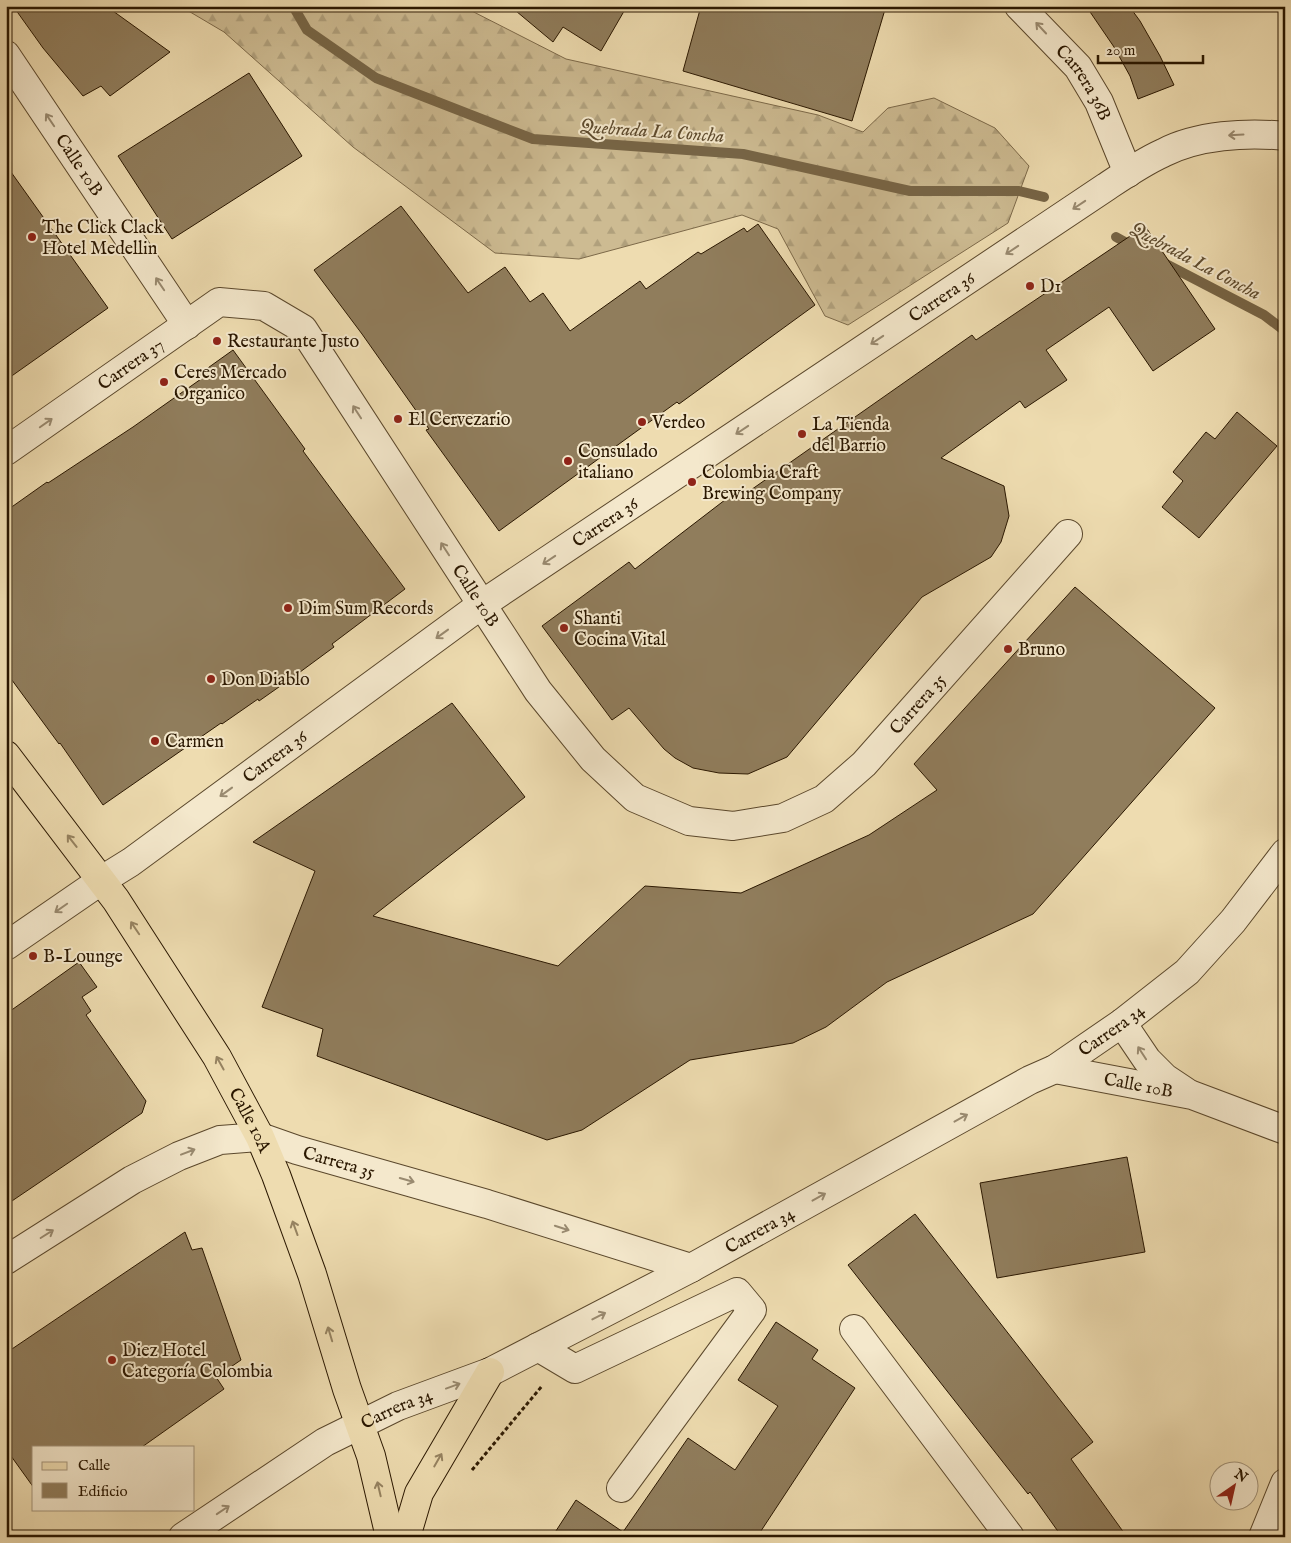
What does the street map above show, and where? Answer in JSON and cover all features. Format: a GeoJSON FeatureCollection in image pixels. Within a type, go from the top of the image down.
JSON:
{"type":"FeatureCollection","features":[{"type":"Feature","properties":{"kind":"main road","name":"Calle 10A"},"geometry":{"type":"LineString","coordinates":[[6,755],[102,880],[162,969],[217,1057],[260,1137],[312,1274],[359,1426],[371,1456],[390,1537]]}},
{"type":"Feature","properties":{"kind":"main road"},"geometry":{"type":"LineString","coordinates":[[406,1537],[419,1493],[490,1372]]}},
{"type":"Feature","properties":{"kind":"street","name":"Carrera 36B"},"geometry":{"type":"LineString","coordinates":[[1019,6],[1078,67],[1099,102],[1128,173]]}},
{"type":"Feature","properties":{"kind":"street","name":"Calle 10B"},"geometry":{"type":"LineString","coordinates":[[6,55],[187,325]]}},
{"type":"Feature","properties":{"kind":"street","name":"Carrera 36"},"geometry":{"type":"LineString","coordinates":[[6,946],[131,862],[481,605],[1128,173],[1164,152],[1186,144],[1231,135],[1285,136]]}},
{"type":"Feature","properties":{"kind":"street","name":"Carrera 37"},"geometry":{"type":"LineString","coordinates":[[6,451],[219,302],[264,306]]}},
{"type":"Feature","properties":{"kind":"street","name":"Calle 10B"},"geometry":{"type":"LineString","coordinates":[[264,306],[303,329],[538,691],[593,758],[635,798],[689,822],[734,826]]}},
{"type":"Feature","properties":{"kind":"street","name":"Carrera 35"},"geometry":{"type":"LineString","coordinates":[[734,826],[783,818],[824,799],[831,793],[864,764],[1068,534]]}},
{"type":"Feature","properties":{"kind":"street","name":"Carrera 34"},"geometry":{"type":"LineString","coordinates":[[183,1537],[325,1442],[398,1406],[490,1372],[691,1268],[1030,1080],[1055,1069],[1122,1023],[1187,972],[1233,922],[1285,854]]}},
{"type":"Feature","properties":{"kind":"street","name":"Calle 10B"},"geometry":{"type":"LineString","coordinates":[[1122,1023],[1147,1060],[1165,1078],[1192,1095]]}},
{"type":"Feature","properties":{"kind":"street","name":"Calle 10B"},"geometry":{"type":"LineString","coordinates":[[1055,1069],[1192,1095],[1285,1130]]}},
{"type":"Feature","properties":{"kind":"street","name":"Carrera 35"},"geometry":{"type":"LineString","coordinates":[[6,1260],[132,1180],[179,1156],[220,1140],[260,1137],[297,1150],[487,1204],[691,1268]]}},
{"type":"Feature","properties":{"kind":"street"},"geometry":{"type":"LineString","coordinates":[[538,1347],[576,1369],[737,1292],[752,1310],[621,1488]]}},
{"type":"Feature","properties":{"kind":"street"},"geometry":{"type":"LineString","coordinates":[[854,1329],[1010,1537]]}},
{"type":"Feature","properties":{"kind":"street"},"geometry":{"type":"LineString","coordinates":[[1263,1537],[1285,1483]]}},
{"type":"Feature","properties":{"kind":"path"},"geometry":{"type":"LineString","coordinates":[[470,1473],[542,1386]]}},
{"type":"Feature","properties":{"kind":"green space"},"geometry":{"type":"Polygon","coordinates":[[[180,6],[462,6],[566,59],[818,115],[863,132],[888,108],[934,98],[995,128],[1029,166],[1008,223],[848,325],[825,316],[778,229],[742,215],[579,259],[495,253],[353,147],[224,32],[180,6]]]}},
{"type":"Feature","properties":{"kind":"building"},"geometry":{"type":"Polygon","coordinates":[[[13,6],[106,6],[170,52],[110,96],[101,86],[83,96],[43,48],[13,6]]]}},
{"type":"Feature","properties":{"kind":"building"},"geometry":{"type":"Polygon","coordinates":[[[510,6],[627,6],[601,51],[563,27],[553,42],[510,6]]]}},
{"type":"Feature","properties":{"kind":"building"},"geometry":{"type":"Polygon","coordinates":[[[701,6],[886,6],[852,121],[683,71],[701,6]]]}},
{"type":"Feature","properties":{"kind":"building"},"geometry":{"type":"Polygon","coordinates":[[[1086,6],[1129,6],[1160,56],[1174,85],[1138,99],[1130,76],[1114,47],[1086,6]]]}},
{"type":"Feature","properties":{"kind":"building"},"geometry":{"type":"Polygon","coordinates":[[[249,73],[302,156],[172,239],[118,156],[249,73]]]}},
{"type":"Feature","properties":{"kind":"building","name":"The Click Clack Hotel Medellin"},"geometry":{"type":"Polygon","coordinates":[[[6,165],[108,308],[6,380],[6,165]]]}},
{"type":"Feature","properties":{"kind":"building"},"geometry":{"type":"Polygon","coordinates":[[[401,206],[468,293],[505,267],[530,302],[543,293],[570,331],[640,281],[646,289],[698,252],[701,254],[744,228],[747,232],[758,224],[815,305],[499,531],[426,430],[429,429],[362,334],[314,270],[401,206]]]}},
{"type":"Feature","properties":{"kind":"building"},"geometry":{"type":"Polygon","coordinates":[[[1145,226],[1215,329],[1153,371],[1109,307],[1046,350],[1067,380],[1025,408],[1020,401],[941,458],[1004,486],[1009,516],[1001,542],[991,557],[922,597],[787,757],[748,774],[719,773],[693,768],[664,749],[629,708],[612,720],[542,626],[629,562],[635,569],[734,493],[738,499],[972,335],[976,340],[1145,226]]]}},
{"type":"Feature","properties":{"kind":"building"},"geometry":{"type":"Polygon","coordinates":[[[233,350],[305,449],[303,451],[405,589],[332,644],[334,647],[296,675],[259,701],[258,699],[221,723],[103,805],[60,743],[6,672],[6,511],[47,482],[133,427],[201,379],[198,375],[233,350]]]}},
{"type":"Feature","properties":{"kind":"building"},"geometry":{"type":"Polygon","coordinates":[[[1237,412],[1277,446],[1199,538],[1162,507],[1183,481],[1173,472],[1206,432],[1215,439],[1237,412]]]}},
{"type":"Feature","properties":{"kind":"building"},"geometry":{"type":"Polygon","coordinates":[[[1075,587],[1215,708],[1033,914],[887,982],[826,1027],[793,1043],[690,1060],[582,1130],[547,1140],[317,1056],[323,1029],[262,1007],[315,871],[253,842],[452,703],[525,797],[373,916],[558,966],[645,886],[741,893],[869,835],[937,790],[914,764],[1075,587]]]}},
{"type":"Feature","properties":{"kind":"building"},"geometry":{"type":"Polygon","coordinates":[[[79,962],[97,987],[82,997],[91,1011],[86,1015],[146,1101],[142,1113],[6,1205],[6,1014],[79,962]]]}},
{"type":"Feature","properties":{"kind":"building"},"geometry":{"type":"Polygon","coordinates":[[[1127,1157],[1145,1252],[997,1278],[980,1183],[1127,1157]]]}},
{"type":"Feature","properties":{"kind":"building"},"geometry":{"type":"Polygon","coordinates":[[[915,1214],[1093,1442],[1071,1459],[1127,1537],[1062,1537],[1030,1492],[1028,1494],[848,1265],[915,1214]]]}},
{"type":"Feature","properties":{"kind":"building"},"geometry":{"type":"Polygon","coordinates":[[[185,1232],[192,1250],[202,1248],[241,1360],[216,1377],[224,1389],[143,1446],[32,1446],[32,1485],[6,1449],[6,1353],[185,1232]]]}},
{"type":"Feature","properties":{"kind":"building"},"geometry":{"type":"Polygon","coordinates":[[[776,1322],[818,1350],[812,1359],[855,1388],[757,1537],[552,1537],[576,1500],[623,1532],[688,1438],[735,1470],[778,1406],[738,1380],[776,1322]]]}},
{"type":"Feature","properties":{"kind":"waterway","name":"Quebrada La Concha"},"geometry":{"type":"LineString","coordinates":[[293,6],[307,30],[376,78],[533,139],[743,154],[910,191],[1019,191],[1044,197]]}},
{"type":"Feature","properties":{"kind":"waterway","name":"Quebrada La Concha"},"geometry":{"type":"LineString","coordinates":[[1116,237],[1134,247]]}},
{"type":"Feature","properties":{"kind":"waterway","name":"Quebrada La Concha"},"geometry":{"type":"LineString","coordinates":[[1162,262],[1264,315],[1285,331]]}},
{"type":"Feature","properties":{"kind":"place","name":"The Click Clack Hotel Medellin"},"geometry":{"type":"Point","coordinates":[32,237]}},
{"type":"Feature","properties":{"kind":"place","name":"D1"},"geometry":{"type":"Point","coordinates":[1030,286]}},
{"type":"Feature","properties":{"kind":"place","name":"Restaurante Justo"},"geometry":{"type":"Point","coordinates":[217,341]}},
{"type":"Feature","properties":{"kind":"place","name":"Ceres Mercado Organico"},"geometry":{"type":"Point","coordinates":[164,382]}},
{"type":"Feature","properties":{"kind":"place","name":"El Cervezario"},"geometry":{"type":"Point","coordinates":[398,419]}},
{"type":"Feature","properties":{"kind":"place","name":"Verdeo"},"geometry":{"type":"Point","coordinates":[642,422]}},
{"type":"Feature","properties":{"kind":"place","name":"La Tienda del Barrio"},"geometry":{"type":"Point","coordinates":[802,434]}},
{"type":"Feature","properties":{"kind":"place","name":"Consulado italiano"},"geometry":{"type":"Point","coordinates":[568,461]}},
{"type":"Feature","properties":{"kind":"place","name":"Colombia Craft Brewing Company"},"geometry":{"type":"Point","coordinates":[692,482]}},
{"type":"Feature","properties":{"kind":"place","name":"Dim Sum Records"},"geometry":{"type":"Point","coordinates":[288,608]}},
{"type":"Feature","properties":{"kind":"place","name":"Shanti Cocina Vital"},"geometry":{"type":"Point","coordinates":[564,628]}},
{"type":"Feature","properties":{"kind":"place","name":"Bruno"},"geometry":{"type":"Point","coordinates":[1008,649]}},
{"type":"Feature","properties":{"kind":"place","name":"Don Diablo"},"geometry":{"type":"Point","coordinates":[211,679]}},
{"type":"Feature","properties":{"kind":"place","name":"Carmen"},"geometry":{"type":"Point","coordinates":[155,741]}},
{"type":"Feature","properties":{"kind":"place","name":"B-Lounge"},"geometry":{"type":"Point","coordinates":[33,956]}},
{"type":"Feature","properties":{"kind":"place","name":"Diez Hotel Categoría Colombia"},"geometry":{"type":"Point","coordinates":[112,1360]}}]}
